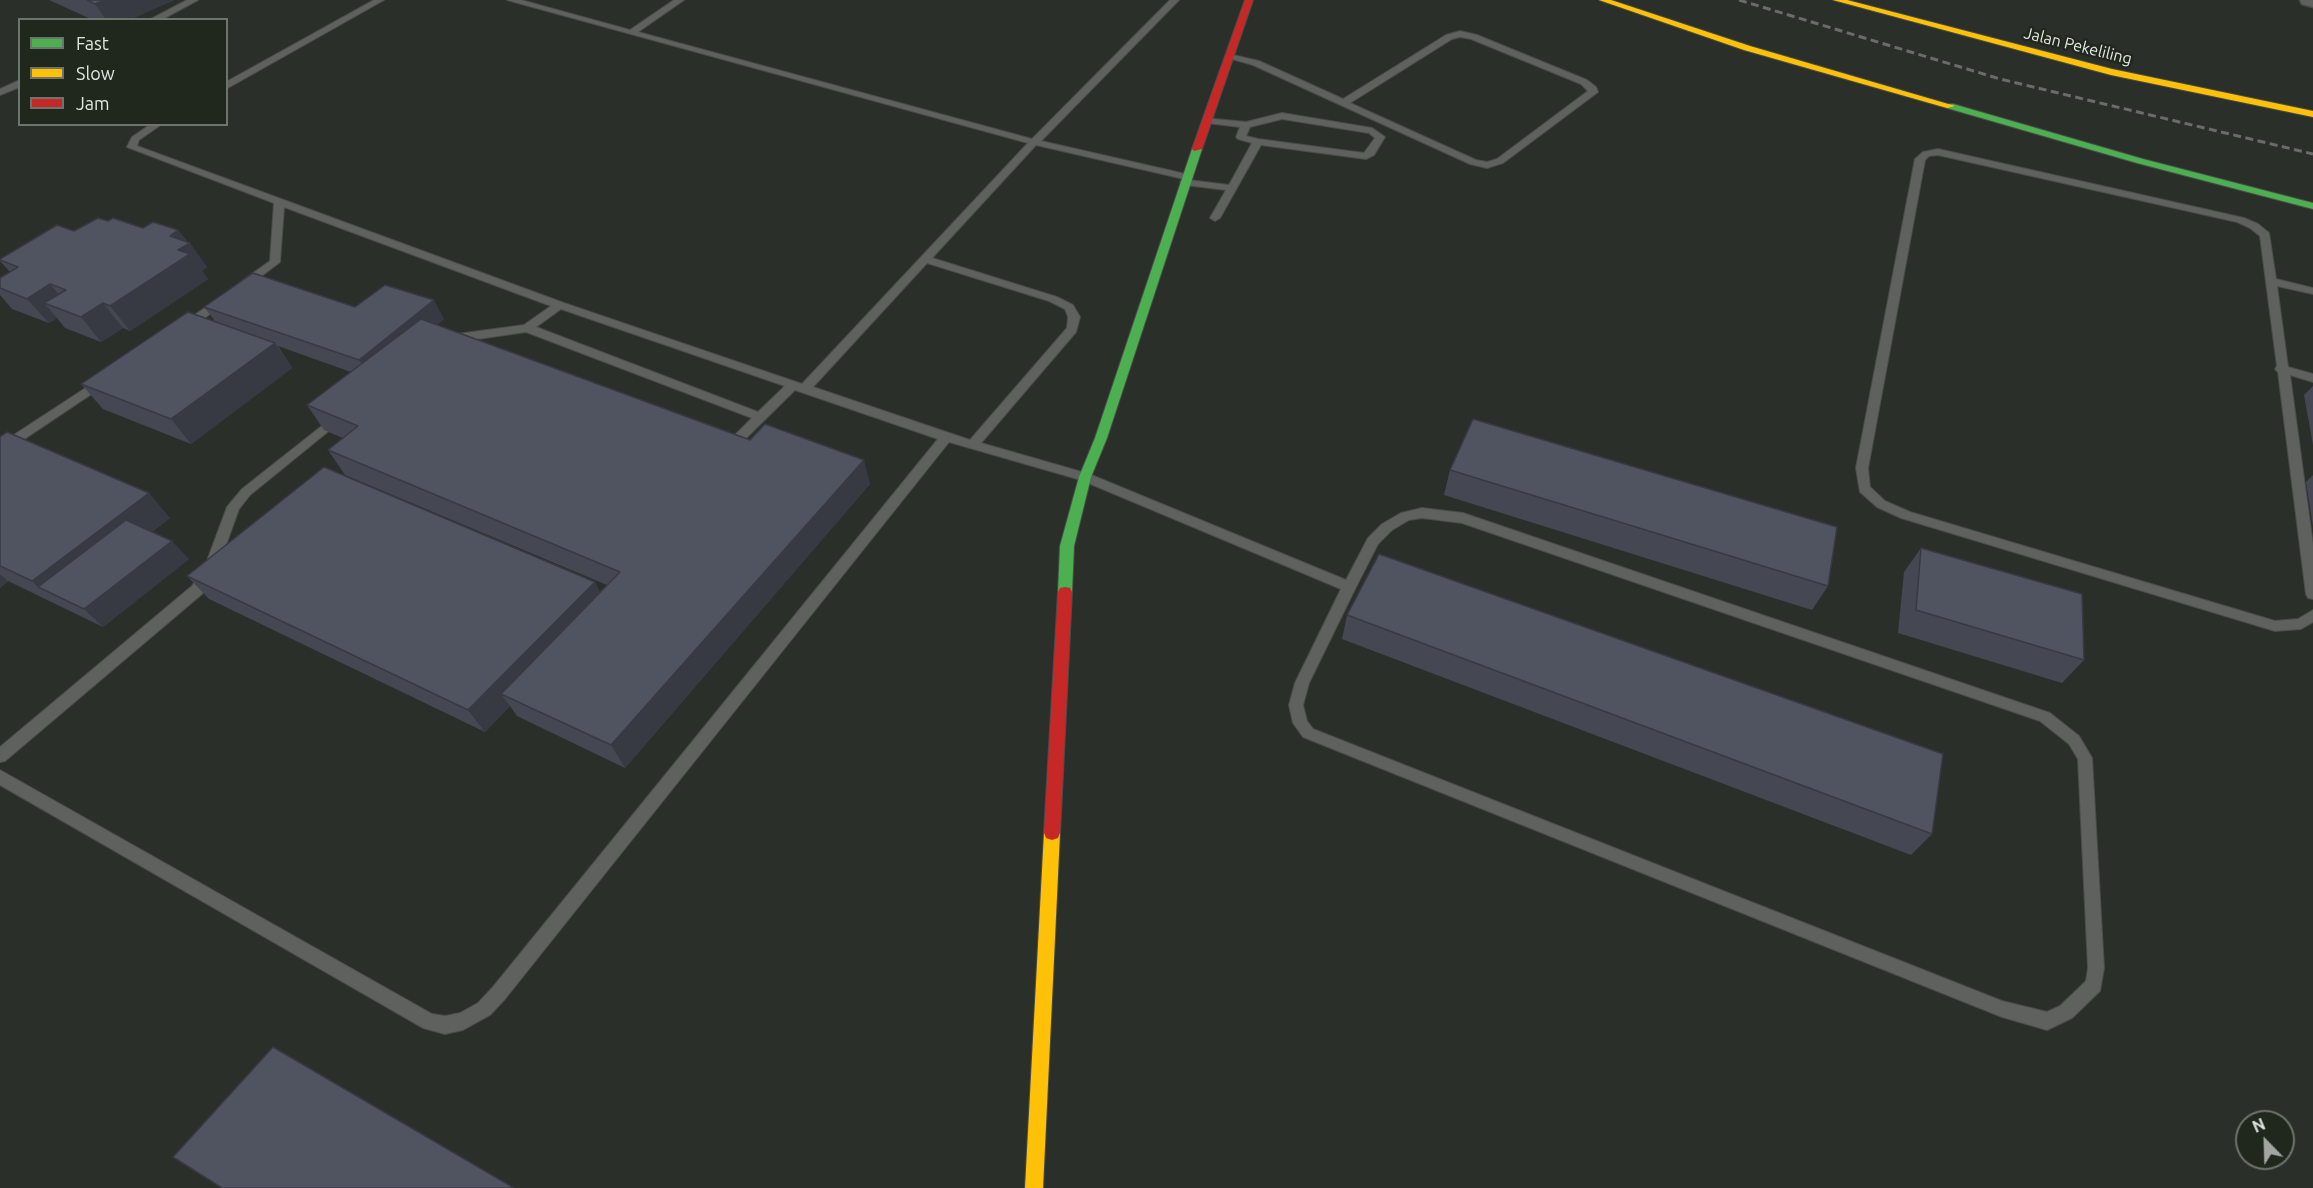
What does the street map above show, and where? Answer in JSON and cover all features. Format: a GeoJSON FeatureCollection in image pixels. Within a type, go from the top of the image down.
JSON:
{"type":"FeatureCollection","features":[{"type":"Feature","properties":{"kind":"street"},"geometry":{"type":"LineString","coordinates":[[1034,1188],[1067,546],[1085,477],[1101,438],[1186,180],[1249,0]]}},
{"type":"Feature","properties":{"kind":"street"},"geometry":{"type":"LineString","coordinates":[[1603,0],[1758,51],[2140,161],[2313,206]]}},
{"type":"Feature","properties":{"kind":"street","name":"Jalan Pekeliling"},"geometry":{"type":"LineString","coordinates":[[1837,0],[2111,72],[2313,114]]}},
{"type":"Feature","properties":{"kind":"street"},"geometry":{"type":"LineString","coordinates":[[2308,0],[2313,2]]}},
{"type":"Feature","properties":{"kind":"lane"},"geometry":{"type":"LineString","coordinates":[[157,18],[194,0]]}},
{"type":"Feature","properties":{"kind":"lane"},"geometry":{"type":"LineString","coordinates":[[228,85],[380,0]]}},
{"type":"Feature","properties":{"kind":"lane"},"geometry":{"type":"LineString","coordinates":[[511,0],[1034,142],[1186,180],[1232,188]]}},
{"type":"Feature","properties":{"kind":"lane"},"geometry":{"type":"LineString","coordinates":[[632,33],[680,0]]}},
{"type":"Feature","properties":{"kind":"lane"},"geometry":{"type":"LineString","coordinates":[[727,449],[760,417],[800,386],[925,260],[1034,142],[1174,0]]}},
{"type":"Feature","properties":{"kind":"lane"},"geometry":{"type":"LineString","coordinates":[[1229,57],[1256,63],[1343,103],[1473,162],[1487,165],[1500,161],[1593,92],[1590,85],[1584,82],[1474,37],[1460,34],[1449,37],[1343,103]]}},
{"type":"Feature","properties":{"kind":"lane"},"geometry":{"type":"LineString","coordinates":[[0,92],[18,84]]}},
{"type":"Feature","properties":{"kind":"lane"},"geometry":{"type":"LineString","coordinates":[[1207,120],[1246,125],[1281,116],[1372,131],[1380,137],[1371,153],[1366,156],[1257,142],[1241,137],[1246,125]]}},
{"type":"Feature","properties":{"kind":"lane"},"geometry":{"type":"LineString","coordinates":[[155,126],[135,139],[132,147],[560,304],[945,437],[974,443],[1085,477],[1349,587]]}},
{"type":"Feature","properties":{"kind":"lane"},"geometry":{"type":"LineString","coordinates":[[1215,218],[1257,142]]}},
{"type":"Feature","properties":{"kind":"lane"},"geometry":{"type":"LineString","coordinates":[[2313,594],[2311,563],[2281,369],[2265,236],[2240,219],[1938,152],[1926,154],[1920,159],[1862,468],[1864,489],[1881,504],[1906,515],[2275,626],[2301,624],[2313,615]]}},
{"type":"Feature","properties":{"kind":"lane"},"geometry":{"type":"LineString","coordinates":[[178,333],[275,262],[279,202]]}},
{"type":"Feature","properties":{"kind":"lane"},"geometry":{"type":"LineString","coordinates":[[925,260],[1053,299],[1069,307],[1074,317],[1072,329],[974,443]]}},
{"type":"Feature","properties":{"kind":"lane"},"geometry":{"type":"LineString","coordinates":[[2270,281],[2313,291]]}},
{"type":"Feature","properties":{"kind":"lane"},"geometry":{"type":"LineString","coordinates":[[438,341],[527,328],[560,304]]}},
{"type":"Feature","properties":{"kind":"lane"},"geometry":{"type":"LineString","coordinates":[[527,328],[760,417]]}},
{"type":"Feature","properties":{"kind":"lane"},"geometry":{"type":"LineString","coordinates":[[2281,369],[2313,378]]}},
{"type":"Feature","properties":{"kind":"lane"},"geometry":{"type":"LineString","coordinates":[[10,443],[107,378]]}},
{"type":"Feature","properties":{"kind":"lane"},"geometry":{"type":"LineString","coordinates":[[0,756],[197,590],[211,567],[233,507],[246,492],[346,410]]}},
{"type":"Feature","properties":{"kind":"lane"},"geometry":{"type":"LineString","coordinates":[[0,777],[36,800],[429,1022],[445,1025],[463,1021],[484,1009],[499,993],[945,437]]}},
{"type":"Feature","properties":{"kind":"lane"},"geometry":{"type":"LineString","coordinates":[[1422,513],[1462,519],[2045,717],[2074,740],[2085,758],[2096,968],[2094,985],[2066,1012],[2047,1021],[2002,1009],[1308,733],[1300,723],[1296,705],[1302,683],[1349,587],[1373,541],[1387,527],[1406,516],[1422,513]]}},
{"type":"Feature","properties":{"kind":"building"},"geometry":{"type":"Polygon","coordinates":[[[87,0],[105,0],[95,4],[87,0]]]}},
{"type":"Feature","properties":{"kind":"building"},"geometry":{"type":"Polygon","coordinates":[[[98,218],[108,221],[113,218],[143,228],[153,222],[178,230],[170,236],[190,243],[178,250],[190,254],[110,306],[103,303],[81,317],[44,303],[66,290],[50,284],[27,299],[0,288],[0,278],[18,267],[0,259],[57,225],[74,231],[98,218]]]}},
{"type":"Feature","properties":{"kind":"building"},"geometry":{"type":"Polygon","coordinates":[[[253,273],[355,307],[385,285],[434,300],[359,360],[204,307],[253,273]]]}},
{"type":"Feature","properties":{"kind":"building"},"geometry":{"type":"Polygon","coordinates":[[[188,312],[275,343],[171,419],[81,384],[188,312]]]}},
{"type":"Feature","properties":{"kind":"building"},"geometry":{"type":"Polygon","coordinates":[[[421,319],[750,440],[765,424],[864,460],[611,745],[501,694],[620,572],[328,450],[358,426],[307,405],[421,319]]]}},
{"type":"Feature","properties":{"kind":"building"},"geometry":{"type":"Polygon","coordinates":[[[1473,419],[1837,527],[1828,586],[1450,470],[1473,419]]]}},
{"type":"Feature","properties":{"kind":"building"},"geometry":{"type":"Polygon","coordinates":[[[7,432],[149,493],[32,581],[0,566],[0,437],[7,432]]]}},
{"type":"Feature","properties":{"kind":"building"},"geometry":{"type":"Polygon","coordinates":[[[324,467],[595,582],[468,710],[187,576],[324,467]]]}},
{"type":"Feature","properties":{"kind":"building"},"geometry":{"type":"Polygon","coordinates":[[[126,520],[172,541],[84,609],[38,587],[126,520]]]}},
{"type":"Feature","properties":{"kind":"building"},"geometry":{"type":"Polygon","coordinates":[[[1921,548],[2082,594],[2084,660],[1916,610],[1921,548]]]}},
{"type":"Feature","properties":{"kind":"building"},"geometry":{"type":"Polygon","coordinates":[[[1379,554],[1943,754],[1932,834],[1347,615],[1379,554]]]}},
{"type":"Feature","properties":{"kind":"building"},"geometry":{"type":"Polygon","coordinates":[[[273,1047],[514,1188],[222,1188],[173,1157],[273,1047]]]}},
{"type":"Feature","properties":{"kind":"railway"},"geometry":{"type":"LineString","coordinates":[[1739,0],[2000,79],[2313,154]]}},
{"type":"Feature","properties":{"kind":"traffic: fast"},"geometry":{"type":"LineString","coordinates":[[1950,106],[2140,161],[2313,206]]}},
{"type":"Feature","properties":{"kind":"traffic: fast"},"geometry":{"type":"LineString","coordinates":[[1065,592],[1067,546],[1085,477],[1101,438],[1197,149]]}},
{"type":"Feature","properties":{"kind":"traffic: slow"},"geometry":{"type":"LineString","coordinates":[[1603,0],[1747,48],[1950,106]]}},
{"type":"Feature","properties":{"kind":"traffic: slow"},"geometry":{"type":"LineString","coordinates":[[1837,0],[2111,72],[2313,114]]}},
{"type":"Feature","properties":{"kind":"traffic: slow"},"geometry":{"type":"LineString","coordinates":[[1034,1188],[1052,833]]}},
{"type":"Feature","properties":{"kind":"traffic: jam"},"geometry":{"type":"LineString","coordinates":[[1197,149],[1249,0]]}},
{"type":"Feature","properties":{"kind":"traffic: jam"},"geometry":{"type":"LineString","coordinates":[[1052,833],[1065,592]]}}]}
